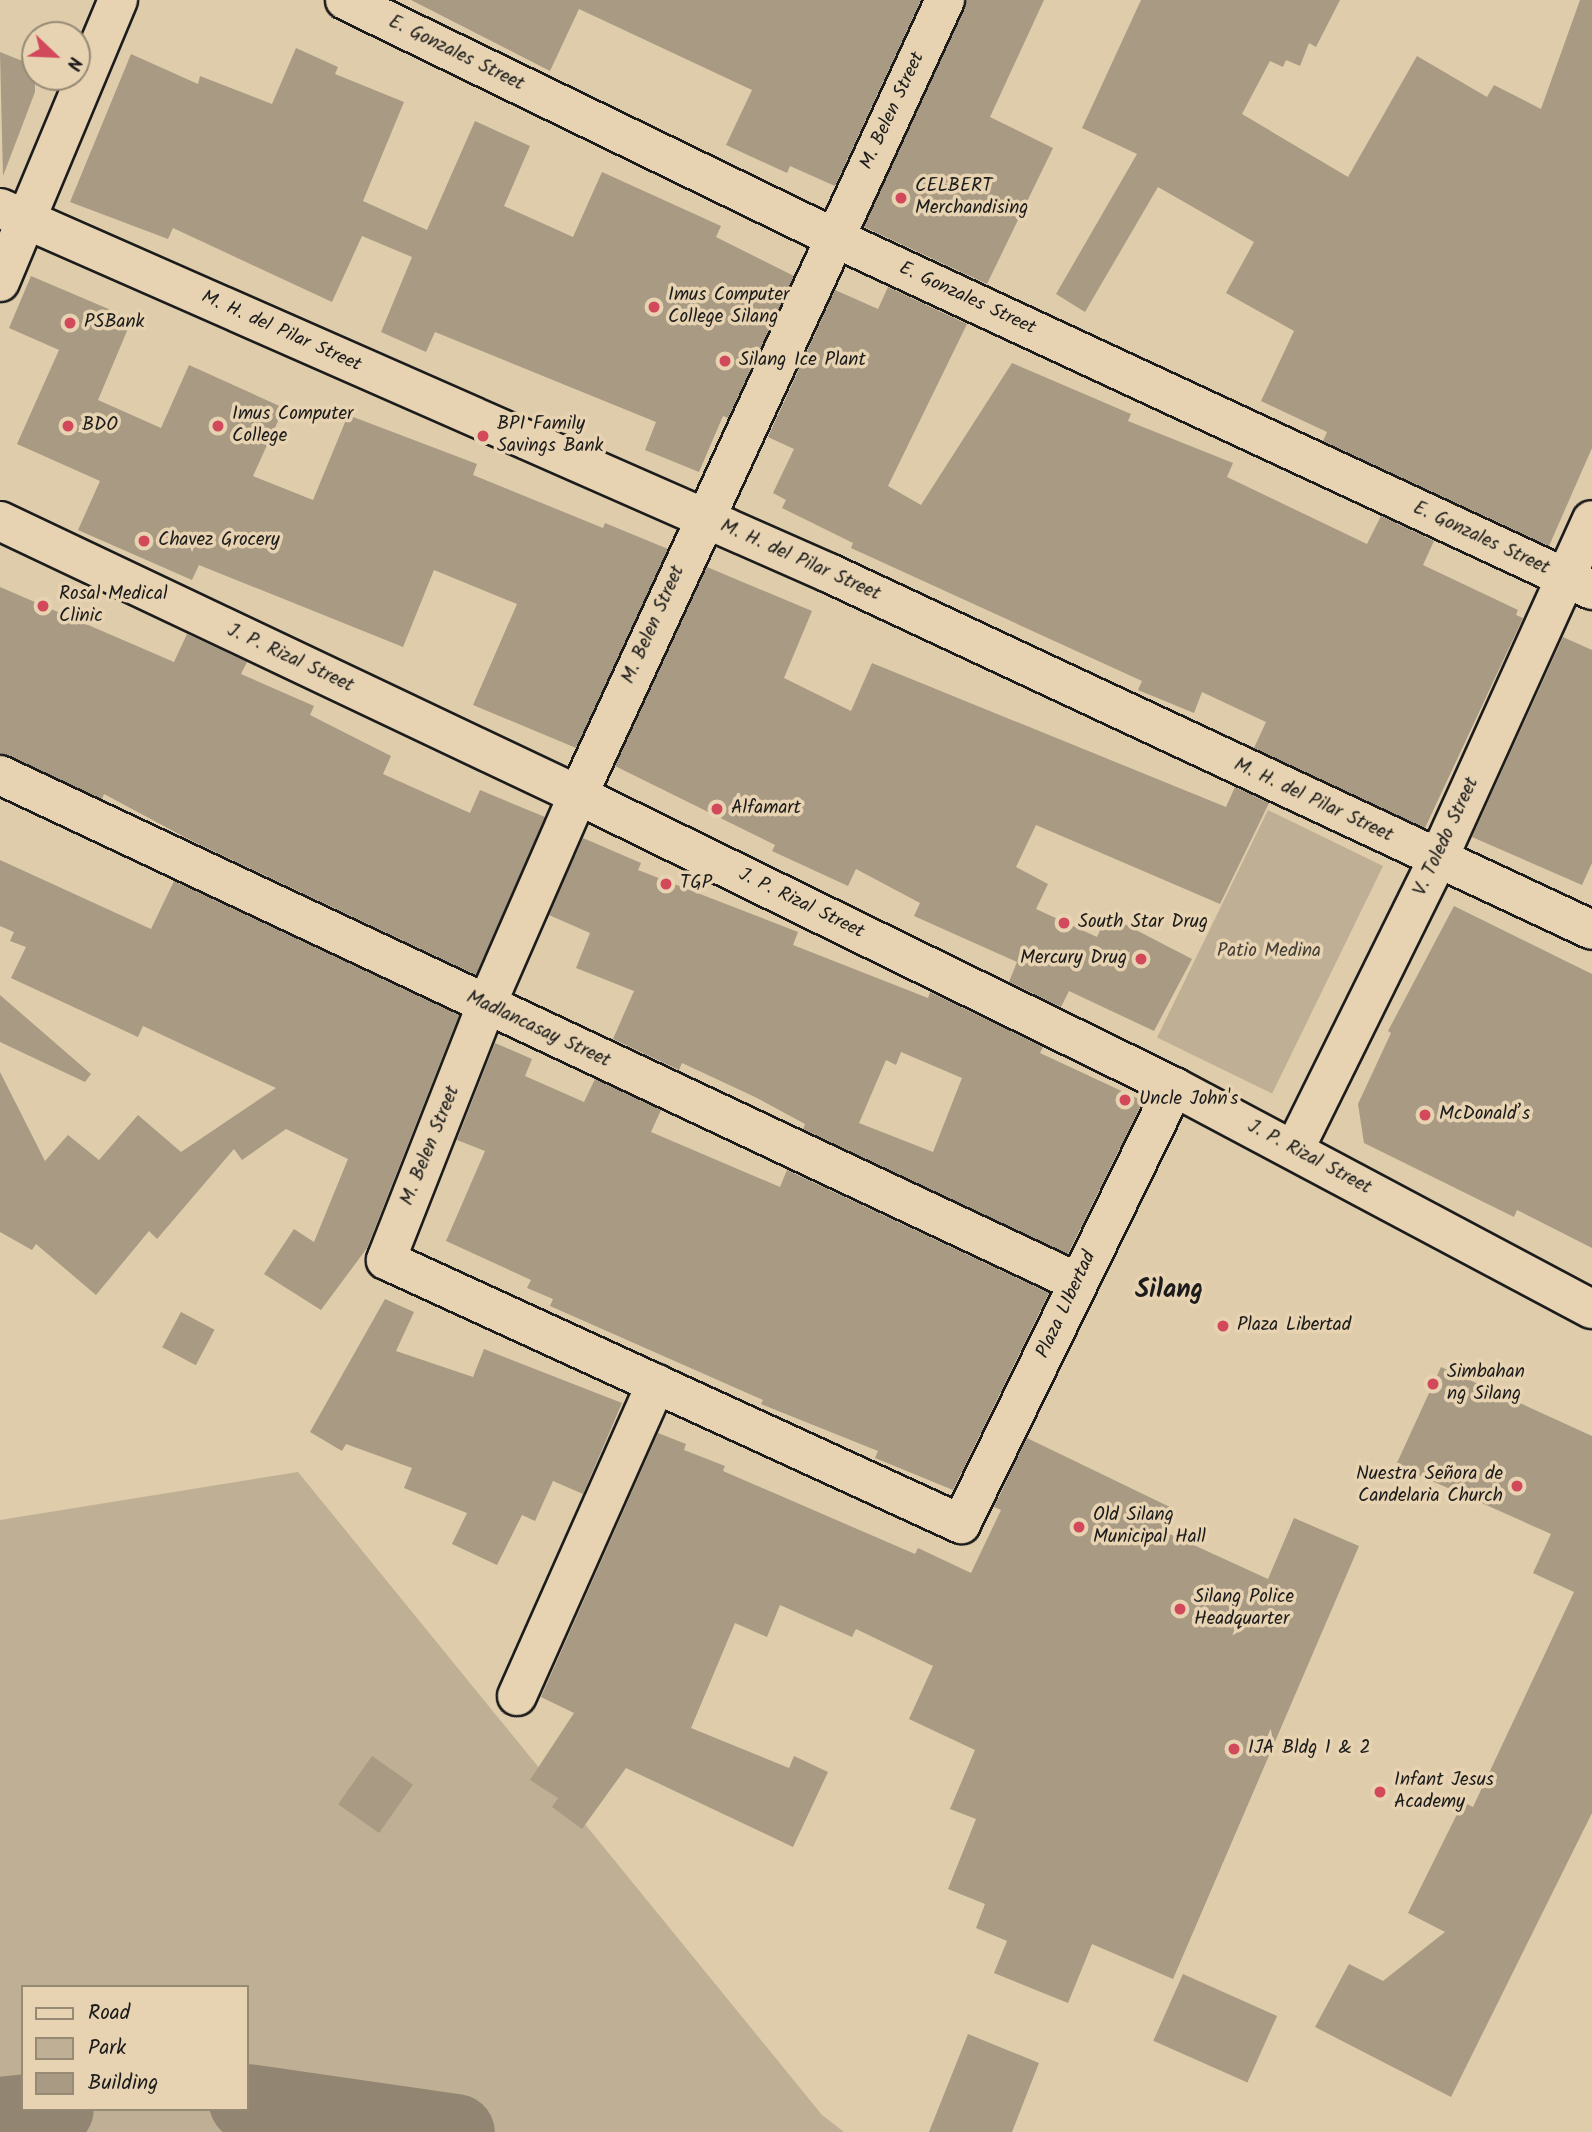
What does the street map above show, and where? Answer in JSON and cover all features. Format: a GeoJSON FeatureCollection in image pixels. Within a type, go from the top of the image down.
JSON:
{"type":"FeatureCollection","features":[{"type":"Feature","properties":{"kind":"street"},"geometry":{"type":"LineString","coordinates":[[0,282],[13,214],[118,0]]}},
{"type":"Feature","properties":{"kind":"street","name":"E. Gonzales Street"},"geometry":{"type":"LineString","coordinates":[[345,0],[835,238],[1579,584]]}},
{"type":"Feature","properties":{"kind":"street","name":"M. Belen Street"},"geometry":{"type":"LineString","coordinates":[[656,1384],[386,1260],[486,1006],[578,795],[702,517],[945,0]]}},
{"type":"Feature","properties":{"kind":"street","name":"M. H. del Pilar Street"},"geometry":{"type":"LineString","coordinates":[[13,214],[702,517],[1592,930]]}},
{"type":"Feature","properties":{"kind":"street","name":"V. Toledo Street"},"geometry":{"type":"LineString","coordinates":[[1294,1150],[1438,859],[1579,584],[1592,520]]}},
{"type":"Feature","properties":{"kind":"street","name":"J. P. Rizal Street"},"geometry":{"type":"LineString","coordinates":[[0,521],[578,795],[1174,1087],[1592,1309]]}},
{"type":"Feature","properties":{"kind":"street","name":"Madlancasay Street"},"geometry":{"type":"LineString","coordinates":[[0,775],[1077,1282]]}},
{"type":"Feature","properties":{"kind":"street","name":"Plaza LIbertad"},"geometry":{"type":"LineString","coordinates":[[656,1384],[961,1524],[1174,1087]]}},
{"type":"Feature","properties":{"kind":"street"},"geometry":{"type":"LineString","coordinates":[[517,1696],[656,1384]]}},
{"type":"Feature","properties":{"kind":"green space","name":"Patio Medina"},"geometry":{"type":"Polygon","coordinates":[[[1268,810],[1383,866],[1272,1094],[1157,1037],[1268,810]]]}},
{"type":"Feature","properties":{"kind":"green space"},"geometry":{"type":"Polygon","coordinates":[[[298,1472],[822,2115],[844,2132],[0,2132],[0,1520],[298,1472]]]}},
{"type":"Feature","properties":{"kind":"building"},"geometry":{"type":"Polygon","coordinates":[[[411,0],[921,0],[835,186],[790,166],[787,173],[726,145],[752,90],[579,9],[550,71],[411,0]]]}},
{"type":"Feature","properties":{"kind":"building"},"geometry":{"type":"Polygon","coordinates":[[[967,0],[1044,0],[990,117],[1053,148],[987,284],[864,227],[967,0]]]}},
{"type":"Feature","properties":{"kind":"building"},"geometry":{"type":"Polygon","coordinates":[[[1141,0],[1340,0],[1316,47],[1309,43],[1300,66],[1286,60],[1283,67],[1270,61],[1242,114],[1348,177],[1417,56],[1487,97],[1494,85],[1541,109],[1580,0],[1592,0],[1592,448],[1549,546],[1323,441],[1327,432],[1261,401],[1294,331],[1226,293],[1254,242],[1158,187],[1085,312],[1056,294],[1137,154],[1082,128],[1141,0]]]}},
{"type":"Feature","properties":{"kind":"building"},"geometry":{"type":"Polygon","coordinates":[[[296,48],[338,67],[335,74],[404,102],[363,201],[427,230],[475,121],[530,146],[504,206],[573,237],[602,172],[721,226],[716,237],[794,276],[728,418],[723,416],[699,472],[645,450],[656,422],[435,332],[426,352],[381,332],[412,257],[362,236],[332,302],[173,228],[168,239],[70,202],[131,54],[198,84],[200,76],[272,104],[296,48]]]}},
{"type":"Feature","properties":{"kind":"building"},"geometry":{"type":"Polygon","coordinates":[[[0,52],[21,60],[21,91],[35,91],[3,176],[0,52]]]}},
{"type":"Feature","properties":{"kind":"building"},"geometry":{"type":"Polygon","coordinates":[[[31,276],[132,319],[98,400],[161,428],[189,365],[284,408],[253,476],[313,500],[348,415],[477,464],[473,475],[603,528],[605,523],[668,549],[576,748],[473,705],[517,604],[434,570],[403,647],[199,565],[192,580],[78,530],[100,481],[17,444],[59,350],[9,328],[31,276]]]}},
{"type":"Feature","properties":{"kind":"building"},"geometry":{"type":"Polygon","coordinates":[[[888,287],[967,324],[888,486],[921,505],[1012,363],[1131,414],[1128,421],[1233,463],[1227,477],[1367,544],[1381,516],[1434,541],[1423,565],[1518,610],[1516,615],[1523,618],[1425,828],[1254,748],[1266,722],[1202,692],[1194,713],[1138,690],[1142,681],[851,548],[853,543],[782,508],[786,500],[773,493],[794,449],[768,437],[835,290],[878,309],[888,287]]]}},
{"type":"Feature","properties":{"kind":"building"},"geometry":{"type":"Polygon","coordinates":[[[707,567],[812,611],[784,678],[851,711],[872,663],[1226,807],[1235,787],[1269,803],[1220,904],[1036,825],[1016,867],[1048,884],[1036,909],[1097,937],[1107,915],[1192,959],[1154,1031],[1069,991],[1061,1007],[1009,982],[1017,962],[914,916],[920,903],[856,869],[848,886],[772,851],[775,845],[615,766],[707,567]]]}},
{"type":"Feature","properties":{"kind":"building"},"geometry":{"type":"Polygon","coordinates":[[[0,587],[174,662],[187,634],[247,662],[241,674],[314,706],[310,715],[391,756],[383,774],[470,813],[480,790],[545,817],[476,975],[190,840],[104,794],[102,799],[0,753],[0,587]]]}},
{"type":"Feature","properties":{"kind":"building"},"geometry":{"type":"Polygon","coordinates":[[[1563,637],[1592,650],[1592,863],[1582,885],[1472,837],[1563,637]]]}},
{"type":"Feature","properties":{"kind":"building"},"geometry":{"type":"Polygon","coordinates":[[[583,838],[641,863],[638,870],[798,932],[793,945],[928,998],[930,992],[1043,1047],[1040,1053],[1143,1101],[1068,1254],[803,1129],[805,1124],[755,1097],[682,1063],[679,1070],[613,1039],[634,991],[576,968],[590,933],[549,915],[583,838]],[[901,1052],[896,1065],[886,1060],[859,1123],[933,1152],[962,1078],[901,1052]]]}},
{"type":"Feature","properties":{"kind":"building"},"geometry":{"type":"Polygon","coordinates":[[[0,860],[151,929],[174,881],[459,1015],[367,1248],[321,1310],[264,1274],[294,1229],[314,1242],[348,1159],[286,1129],[242,1160],[234,1149],[157,1239],[149,1231],[96,1295],[36,1244],[32,1250],[0,1232],[0,1072],[45,1161],[68,1135],[99,1160],[138,1115],[181,1152],[276,1088],[143,1026],[138,1037],[11,978],[26,947],[10,941],[14,932],[0,926],[0,860]]]}},
{"type":"Feature","properties":{"kind":"building"},"geometry":{"type":"Polygon","coordinates":[[[1454,906],[1592,974],[1592,1248],[1517,1210],[1514,1217],[1364,1143],[1358,1104],[1391,1033],[1388,1031],[1454,906]]]}},
{"type":"Feature","properties":{"kind":"building"},"geometry":{"type":"Polygon","coordinates":[[[0,995],[91,1074],[85,1082],[0,1042],[0,995]]]}},
{"type":"Feature","properties":{"kind":"building"},"geometry":{"type":"Polygon","coordinates":[[[495,1043],[532,1059],[525,1076],[584,1102],[595,1079],[661,1110],[651,1132],[780,1187],[787,1170],[1049,1293],[953,1490],[875,1458],[878,1451],[761,1404],[763,1400],[550,1306],[553,1299],[527,1288],[531,1280],[446,1241],[485,1151],[457,1140],[495,1043]]]}},
{"type":"Feature","properties":{"kind":"building"},"geometry":{"type":"Polygon","coordinates":[[[385,1299],[414,1312],[396,1351],[473,1377],[484,1349],[622,1403],[583,1494],[553,1481],[535,1521],[522,1515],[497,1565],[452,1544],[467,1513],[404,1488],[412,1468],[346,1444],[342,1451],[310,1432],[385,1299]]]}},
{"type":"Feature","properties":{"kind":"building"},"geometry":{"type":"Polygon","coordinates":[[[181,1312],[215,1330],[196,1365],[162,1347],[181,1312]]]}},
{"type":"Feature","properties":{"kind":"building"},"geometry":{"type":"Polygon","coordinates":[[[1441,1367],[1592,1436],[1592,1813],[1451,2097],[1315,2027],[1349,1964],[1383,1981],[1445,1932],[1408,1913],[1463,1802],[1473,1807],[1574,1592],[1533,1573],[1551,1534],[1396,1465],[1441,1367]]]}},
{"type":"Feature","properties":{"kind":"building"},"geometry":{"type":"Polygon","coordinates":[[[658,1433],[686,1444],[684,1450],[725,1466],[723,1471],[915,1554],[918,1548],[971,1573],[1001,1510],[994,1507],[1027,1438],[1174,1509],[1163,1531],[1268,1579],[1294,1518],[1359,1546],[1173,1979],[1092,1944],[1068,2003],[994,1973],[1007,1941],[976,1928],[985,1904],[948,1889],[976,1819],[950,1809],[975,1750],[909,1719],[933,1666],[856,1629],[852,1637],[780,1605],[767,1637],[735,1623],[691,1728],[789,1768],[794,1756],[828,1772],[793,1847],[626,1768],[582,1829],[552,1807],[558,1798],[530,1780],[574,1713],[541,1697],[658,1433]]]}},
{"type":"Feature","properties":{"kind":"building"},"geometry":{"type":"Polygon","coordinates":[[[372,1756],[413,1785],[379,1833],[338,1804],[372,1756]]]}},
{"type":"Feature","properties":{"kind":"building"},"geometry":{"type":"Polygon","coordinates":[[[1183,1974],[1277,2016],[1247,2083],[1153,2041],[1183,1974]]]}},
{"type":"Feature","properties":{"kind":"building"},"geometry":{"type":"Polygon","coordinates":[[[968,2034],[1039,2063],[1012,2132],[929,2132],[968,2034]]]}},
{"type":"Feature","properties":{"kind":"waterway"},"geometry":{"type":"LineString","coordinates":[[248,2102],[456,2132]]}},
{"type":"Feature","properties":{"kind":"waterway"},"geometry":{"type":"LineString","coordinates":[[0,2115],[37,2111]]}},
{"type":"Feature","properties":{"kind":"place","name":"CELBERT Merchandising"},"geometry":{"type":"Point","coordinates":[901,198]}},
{"type":"Feature","properties":{"kind":"place","name":"Imus Computer College Silang"},"geometry":{"type":"Point","coordinates":[654,307]}},
{"type":"Feature","properties":{"kind":"place","name":"PSBank"},"geometry":{"type":"Point","coordinates":[70,323]}},
{"type":"Feature","properties":{"kind":"place","name":"Silang Ice Plant"},"geometry":{"type":"Point","coordinates":[725,361]}},
{"type":"Feature","properties":{"kind":"place","name":"BDO"},"geometry":{"type":"Point","coordinates":[68,426]}},
{"type":"Feature","properties":{"kind":"place","name":"Imus Computer College"},"geometry":{"type":"Point","coordinates":[218,426]}},
{"type":"Feature","properties":{"kind":"place","name":"BPI Family Savings Bank"},"geometry":{"type":"Point","coordinates":[483,436]}},
{"type":"Feature","properties":{"kind":"place","name":"Chavez Grocery"},"geometry":{"type":"Point","coordinates":[144,541]}},
{"type":"Feature","properties":{"kind":"place","name":"Rosal Medical Clinic"},"geometry":{"type":"Point","coordinates":[43,606]}},
{"type":"Feature","properties":{"kind":"place","name":"Alfamart"},"geometry":{"type":"Point","coordinates":[717,809]}},
{"type":"Feature","properties":{"kind":"place","name":"TGP"},"geometry":{"type":"Point","coordinates":[666,884]}},
{"type":"Feature","properties":{"kind":"place","name":"South Star Drug"},"geometry":{"type":"Point","coordinates":[1064,923]}},
{"type":"Feature","properties":{"kind":"place","name":"Mercury Drug"},"geometry":{"type":"Point","coordinates":[1141,959]}},
{"type":"Feature","properties":{"kind":"place","name":"Uncle John's"},"geometry":{"type":"Point","coordinates":[1125,1100]}},
{"type":"Feature","properties":{"kind":"place","name":"McDonald’s"},"geometry":{"type":"Point","coordinates":[1425,1115]}},
{"type":"Feature","properties":{"kind":"place","name":"Plaza Libertad"},"geometry":{"type":"Point","coordinates":[1223,1326]}},
{"type":"Feature","properties":{"kind":"place","name":"Simbahan ng Silang"},"geometry":{"type":"Point","coordinates":[1433,1384]}},
{"type":"Feature","properties":{"kind":"place","name":"Nuestra Señora de Candelaria Church"},"geometry":{"type":"Point","coordinates":[1517,1486]}},
{"type":"Feature","properties":{"kind":"place","name":"Old Silang Municipal Hall"},"geometry":{"type":"Point","coordinates":[1079,1527]}},
{"type":"Feature","properties":{"kind":"place","name":"Silang Police Headquarter"},"geometry":{"type":"Point","coordinates":[1180,1609]}},
{"type":"Feature","properties":{"kind":"place","name":"IJA Bldg 1 & 2"},"geometry":{"type":"Point","coordinates":[1234,1749]}},
{"type":"Feature","properties":{"kind":"place","name":"Infant Jesus Academy"},"geometry":{"type":"Point","coordinates":[1380,1792]}},
{"type":"Feature","properties":{"kind":"district","name":"Silang"},"geometry":{"type":"Point","coordinates":[1169,1291]}}]}
